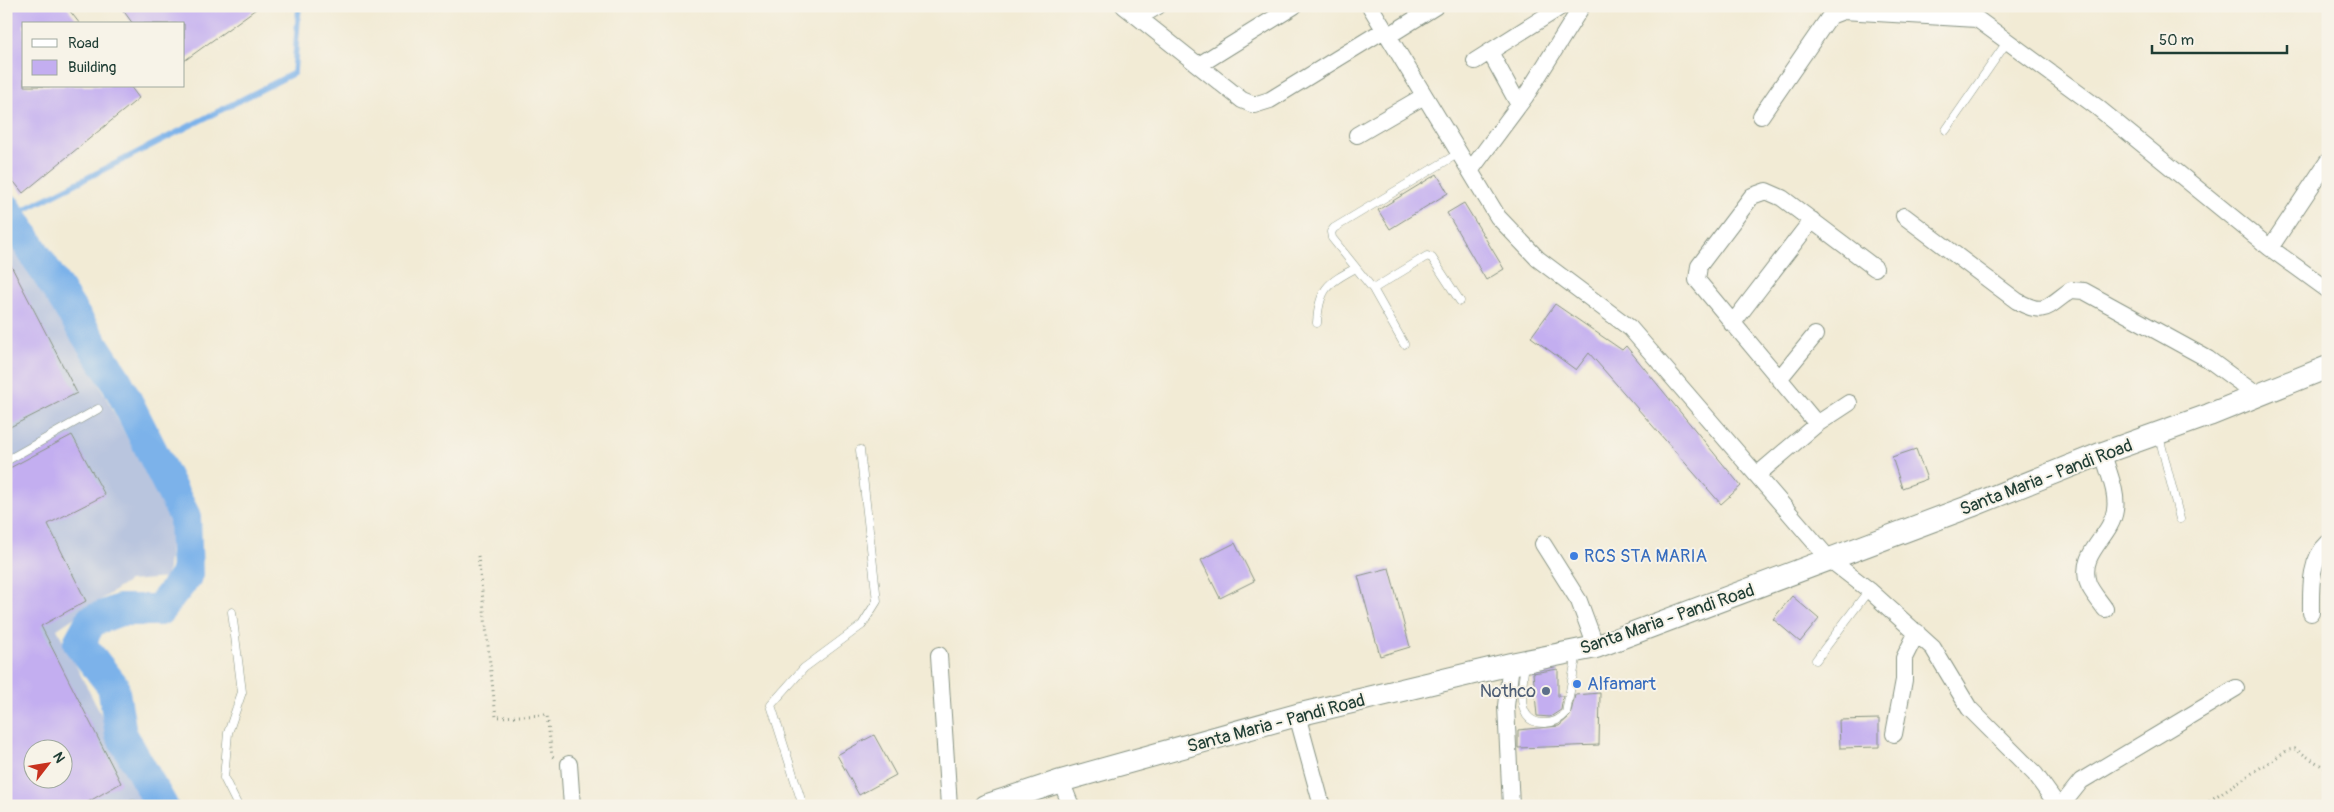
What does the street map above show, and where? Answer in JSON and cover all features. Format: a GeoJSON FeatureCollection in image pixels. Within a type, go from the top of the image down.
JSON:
{"type":"FeatureCollection","features":[{"type":"Feature","properties":{"kind":"main road","name":"Santa Maria - Pandi Road"},"geometry":{"type":"LineString","coordinates":[[985,806],[1061,781],[1297,715],[1518,663],[1587,649],[1829,560],[2103,453],[2159,434],[2328,367]]}},
{"type":"Feature","properties":{"kind":"street"},"geometry":{"type":"LineString","coordinates":[[1124,6],[1242,100],[1254,104],[1270,100],[1436,6]]}},
{"type":"Feature","properties":{"kind":"street"},"geometry":{"type":"LineString","coordinates":[[1139,17],[1158,6]]}},
{"type":"Feature","properties":{"kind":"street"},"geometry":{"type":"LineString","coordinates":[[1199,65],[1294,6]]}},
{"type":"Feature","properties":{"kind":"street"},"geometry":{"type":"LineString","coordinates":[[1370,6],[1498,217],[1538,259],[1630,328],[1829,560],[1869,590],[1917,632],[1932,648],[1969,708],[2036,774],[2059,806],[2081,781],[2236,688]]}},
{"type":"Feature","properties":{"kind":"street"},"geometry":{"type":"LineString","coordinates":[[1475,61],[1562,6]]}},
{"type":"Feature","properties":{"kind":"street"},"geometry":{"type":"LineString","coordinates":[[1470,171],[1519,105],[1582,6]]}},
{"type":"Feature","properties":{"kind":"street"},"geometry":{"type":"LineString","coordinates":[[1761,116],[1830,16],[1844,11],[1977,19],[2097,107],[2270,248],[2328,290]]}},
{"type":"Feature","properties":{"kind":"street"},"geometry":{"type":"LineString","coordinates":[[1490,52],[1519,105]]}},
{"type":"Feature","properties":{"kind":"street"},"geometry":{"type":"LineString","coordinates":[[1357,135],[1424,96]]}},
{"type":"Feature","properties":{"kind":"street"},"geometry":{"type":"LineString","coordinates":[[2270,248],[2328,161]]}},
{"type":"Feature","properties":{"kind":"street"},"geometry":{"type":"LineString","coordinates":[[1817,424],[1697,280],[1699,266],[1752,196],[1766,191],[1782,198],[1875,268]]}},
{"type":"Feature","properties":{"kind":"street"},"geometry":{"type":"LineString","coordinates":[[1904,216],[2017,301],[2033,310],[2047,308],[2071,290],[2084,290],[2208,359],[2257,395]]}},
{"type":"Feature","properties":{"kind":"street"},"geometry":{"type":"LineString","coordinates":[[1732,324],[1812,220]]}},
{"type":"Feature","properties":{"kind":"street"},"geometry":{"type":"LineString","coordinates":[[1779,379],[1815,336]]}},
{"type":"Feature","properties":{"kind":"street"},"geometry":{"type":"LineString","coordinates":[[1757,475],[1817,424],[1849,403]]}},
{"type":"Feature","properties":{"kind":"street"},"geometry":{"type":"LineString","coordinates":[[2103,453],[2114,492],[2115,509],[2111,523],[2088,557],[2086,569],[2089,584],[2105,609]]}},
{"type":"Feature","properties":{"kind":"street"},"geometry":{"type":"LineString","coordinates":[[2311,613],[2311,586],[2314,565],[2328,543]]}},
{"type":"Feature","properties":{"kind":"street"},"geometry":{"type":"LineString","coordinates":[[1543,544],[1579,601],[1587,649]]}},
{"type":"Feature","properties":{"kind":"street"},"geometry":{"type":"LineString","coordinates":[[1894,734],[1904,680],[1904,658],[1917,632]]}},
{"type":"Feature","properties":{"kind":"street"},"geometry":{"type":"LineString","coordinates":[[939,655],[949,806]]}},
{"type":"Feature","properties":{"kind":"street"},"geometry":{"type":"LineString","coordinates":[[1511,806],[1506,706],[1518,663]]}},
{"type":"Feature","properties":{"kind":"street"},"geometry":{"type":"LineString","coordinates":[[1297,715],[1322,806]]}},
{"type":"Feature","properties":{"kind":"street"},"geometry":{"type":"LineString","coordinates":[[570,764],[572,806]]}},
{"type":"Feature","properties":{"kind":"street"},"geometry":{"type":"LineString","coordinates":[[1061,781],[1071,806]]}},
{"type":"Feature","properties":{"kind":"lane"},"geometry":{"type":"LineString","coordinates":[[1946,130],[2008,42]]}},
{"type":"Feature","properties":{"kind":"lane"},"geometry":{"type":"LineString","coordinates":[[1404,344],[1373,289],[1332,238],[1333,229],[1459,153]]}},
{"type":"Feature","properties":{"kind":"lane"},"geometry":{"type":"LineString","coordinates":[[1373,289],[1427,256],[1432,258],[1460,301]]}},
{"type":"Feature","properties":{"kind":"lane"},"geometry":{"type":"LineString","coordinates":[[1317,323],[1318,306],[1323,290],[1333,280],[1356,268]]}},
{"type":"Feature","properties":{"kind":"lane"},"geometry":{"type":"LineString","coordinates":[[6,461],[98,410]]}},
{"type":"Feature","properties":{"kind":"lane"},"geometry":{"type":"LineString","coordinates":[[2159,434],[2180,519]]}},
{"type":"Feature","properties":{"kind":"lane"},"geometry":{"type":"LineString","coordinates":[[804,806],[771,705],[804,668],[862,625],[877,601],[860,450]]}},
{"type":"Feature","properties":{"kind":"lane"},"geometry":{"type":"LineString","coordinates":[[1816,660],[1869,590]]}},
{"type":"Feature","properties":{"kind":"lane"},"geometry":{"type":"LineString","coordinates":[[232,612],[242,692],[228,733],[224,778],[238,806]]}},
{"type":"Feature","properties":{"kind":"lane"},"geometry":{"type":"LineString","coordinates":[[1518,663],[1523,710],[1528,720],[1535,724],[1550,723],[1561,719],[1566,713],[1587,649]]}},
{"type":"Feature","properties":{"kind":"path"},"geometry":{"type":"LineString","coordinates":[[478,556],[496,717],[547,715],[552,756],[570,764]]}},
{"type":"Feature","properties":{"kind":"path"},"geometry":{"type":"LineString","coordinates":[[2201,806],[2288,750],[2295,749],[2328,770]]}},
{"type":"Feature","properties":{"kind":"shaded area"},"geometry":{"type":"Polygon","coordinates":[[[6,216],[17,229],[172,523],[167,578],[129,581],[57,629],[148,806],[6,806],[6,216]]]}},
{"type":"Feature","properties":{"kind":"building"},"geometry":{"type":"Polygon","coordinates":[[[6,6],[66,6],[78,22],[22,22],[22,88],[132,88],[139,98],[23,193],[6,172],[6,6]]]}},
{"type":"Feature","properties":{"kind":"building"},"geometry":{"type":"Polygon","coordinates":[[[120,6],[260,6],[185,60],[185,22],[132,22],[120,6]]]}},
{"type":"Feature","properties":{"kind":"building"},"geometry":{"type":"Polygon","coordinates":[[[1437,174],[1448,193],[1390,229],[1378,210],[1437,174]]]}},
{"type":"Feature","properties":{"kind":"building"},"geometry":{"type":"Polygon","coordinates":[[[1464,203],[1504,269],[1486,280],[1447,213],[1464,203]]]}},
{"type":"Feature","properties":{"kind":"building"},"geometry":{"type":"Polygon","coordinates":[[[6,256],[77,393],[6,429],[6,256]]]}},
{"type":"Feature","properties":{"kind":"building"},"geometry":{"type":"Polygon","coordinates":[[[1555,304],[1622,350],[1626,346],[1741,486],[1721,504],[1589,353],[1576,370],[1531,337],[1555,304]]]}},
{"type":"Feature","properties":{"kind":"building"},"geometry":{"type":"Polygon","coordinates":[[[72,435],[105,495],[48,524],[86,601],[41,626],[121,783],[81,806],[6,806],[6,470],[72,435]]]}},
{"type":"Feature","properties":{"kind":"building"},"geometry":{"type":"Polygon","coordinates":[[[1916,449],[1927,479],[1902,488],[1892,457],[1916,449]]]}},
{"type":"Feature","properties":{"kind":"building"},"geometry":{"type":"Polygon","coordinates":[[[1235,543],[1254,581],[1220,598],[1201,560],[1235,543]]]}},
{"type":"Feature","properties":{"kind":"building"},"geometry":{"type":"Polygon","coordinates":[[[1389,568],[1410,647],[1380,656],[1358,576],[1389,568]]]}},
{"type":"Feature","properties":{"kind":"building"},"geometry":{"type":"Polygon","coordinates":[[[1792,596],[1819,619],[1800,642],[1773,619],[1792,596]]]}},
{"type":"Feature","properties":{"kind":"building","name":"Nothco"},"geometry":{"type":"Polygon","coordinates":[[[1558,669],[1558,696],[1563,696],[1561,710],[1550,717],[1537,716],[1533,673],[1558,669]]]}},
{"type":"Feature","properties":{"kind":"building"},"geometry":{"type":"Polygon","coordinates":[[[1600,693],[1599,745],[1518,748],[1518,730],[1559,726],[1570,716],[1575,695],[1600,693]]]}},
{"type":"Feature","properties":{"kind":"building"},"geometry":{"type":"Polygon","coordinates":[[[1879,719],[1879,747],[1840,748],[1839,720],[1879,719]]]}},
{"type":"Feature","properties":{"kind":"building"},"geometry":{"type":"Polygon","coordinates":[[[874,735],[896,775],[859,795],[837,755],[874,735]]]}},
{"type":"Feature","properties":{"kind":"waterway"},"geometry":{"type":"LineString","coordinates":[[12,216],[294,73],[299,6]]}},
{"type":"Feature","properties":{"kind":"waterway"},"geometry":{"type":"LineString","coordinates":[[6,209],[117,382],[185,517],[187,575],[159,610],[120,610],[91,621],[79,643],[113,686],[121,734],[162,806]]}},
{"type":"Feature","properties":{"kind":"place","name":"RCS STA MARIA"},"geometry":{"type":"Point","coordinates":[1574,556]}},
{"type":"Feature","properties":{"kind":"place","name":"Alfamart"},"geometry":{"type":"Point","coordinates":[1577,684]}},
{"type":"Feature","properties":{"kind":"place","name":"Nothco"},"geometry":{"type":"Point","coordinates":[1546,691]}}]}
